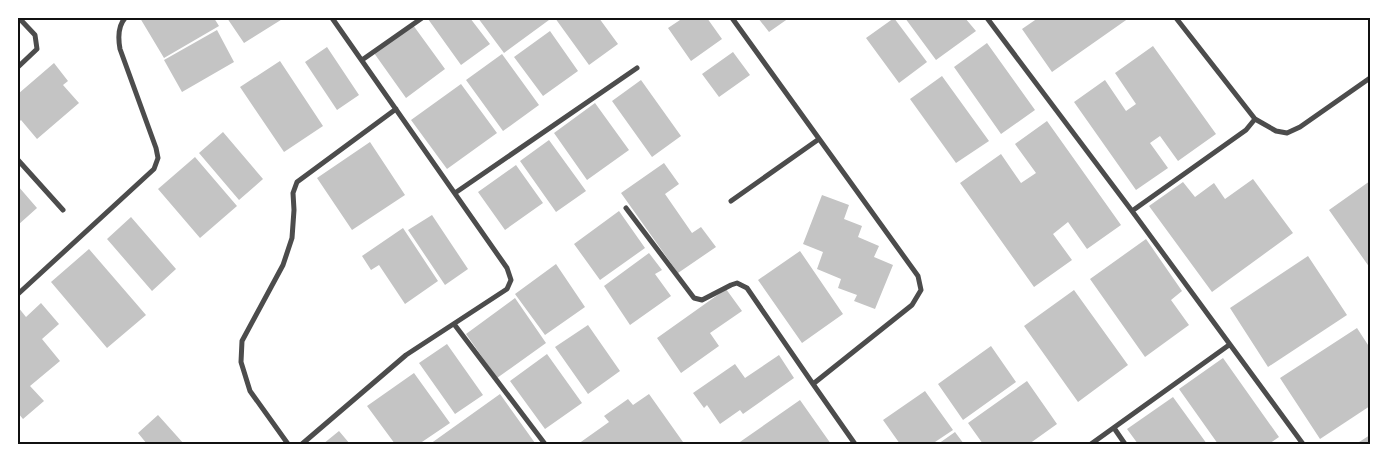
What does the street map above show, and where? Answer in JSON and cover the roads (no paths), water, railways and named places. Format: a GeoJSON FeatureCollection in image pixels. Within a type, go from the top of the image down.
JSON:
{"type":"FeatureCollection","features":[{"type":"Feature","properties":{"kind":"street"},"geometry":{"type":"LineString","coordinates":[[18,67],[37,49],[35,35],[19,18]]}},
{"type":"Feature","properties":{"kind":"street"},"geometry":{"type":"LineString","coordinates":[[18,294],[154,169],[158,158],[156,148],[120,49],[118,36],[121,22],[125,18]]}},
{"type":"Feature","properties":{"kind":"street"},"geometry":{"type":"LineString","coordinates":[[302,444],[406,355],[507,289],[511,280],[507,268],[332,18]]}},
{"type":"Feature","properties":{"kind":"street"},"geometry":{"type":"LineString","coordinates":[[362,60],[422,18]]}},
{"type":"Feature","properties":{"kind":"street"},"geometry":{"type":"LineString","coordinates":[[732,18],[918,276],[921,290],[912,305],[813,384]]}},
{"type":"Feature","properties":{"kind":"street"},"geometry":{"type":"LineString","coordinates":[[988,18],[1303,444]]}},
{"type":"Feature","properties":{"kind":"street"},"geometry":{"type":"LineString","coordinates":[[1176,18],[1255,119],[1276,131],[1287,133],[1300,127],[1370,78]]}},
{"type":"Feature","properties":{"kind":"street"},"geometry":{"type":"LineString","coordinates":[[454,193],[637,68]]}},
{"type":"Feature","properties":{"kind":"street"},"geometry":{"type":"LineString","coordinates":[[288,444],[250,391],[240,362],[242,341],[283,265],[292,238],[293,193],[297,182],[396,109]]}},
{"type":"Feature","properties":{"kind":"street"},"geometry":{"type":"LineString","coordinates":[[1132,211],[1246,130],[1255,119]]}},
{"type":"Feature","properties":{"kind":"street"},"geometry":{"type":"LineString","coordinates":[[731,201],[819,139]]}},
{"type":"Feature","properties":{"kind":"street"},"geometry":{"type":"LineString","coordinates":[[18,160],[63,210]]}},
{"type":"Feature","properties":{"kind":"street"},"geometry":{"type":"LineString","coordinates":[[626,208],[694,298],[702,300],[731,284],[737,283],[747,288],[856,444]]}},
{"type":"Feature","properties":{"kind":"street"},"geometry":{"type":"LineString","coordinates":[[454,324],[546,444]]}},
{"type":"Feature","properties":{"kind":"street"},"geometry":{"type":"LineString","coordinates":[[1091,444],[1229,345]]}},
{"type":"Feature","properties":{"kind":"street"},"geometry":{"type":"LineString","coordinates":[[1114,428],[1125,444]]}}]}
